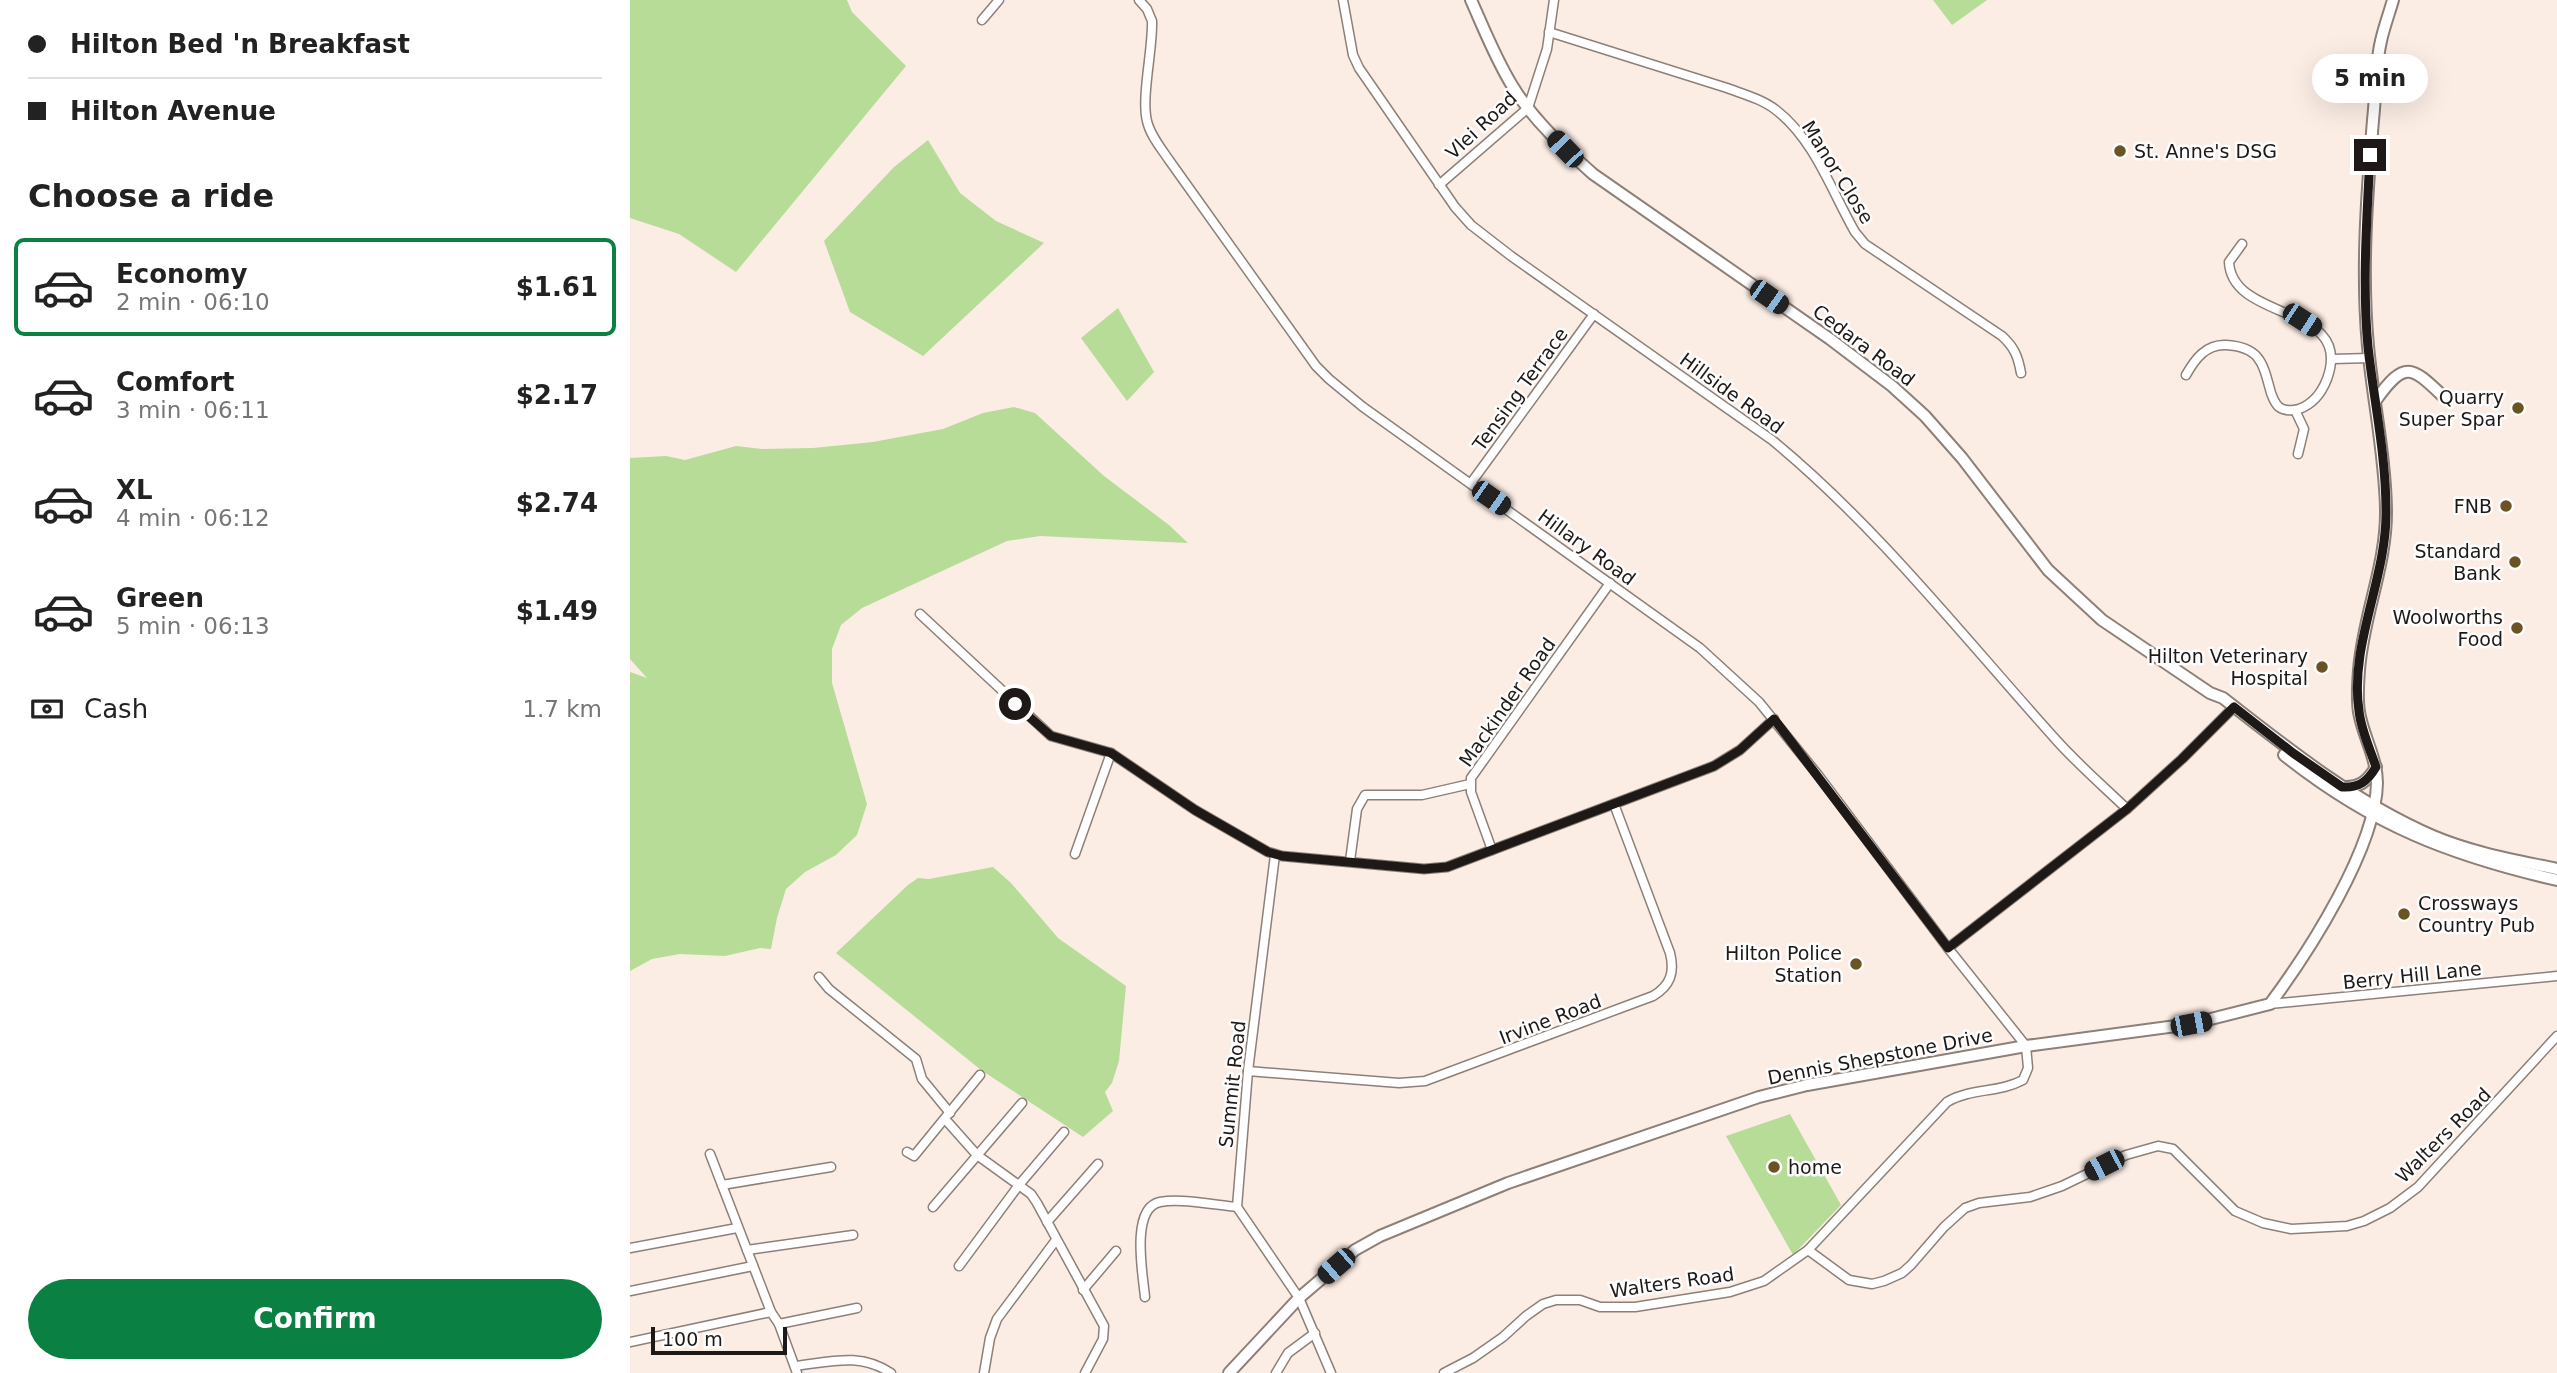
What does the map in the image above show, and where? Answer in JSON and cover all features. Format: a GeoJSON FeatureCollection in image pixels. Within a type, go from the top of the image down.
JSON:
{"type":"FeatureCollection","features":[{"type":"Feature","properties":{"kind":"street"},"geometry":{"type":"LineString","coordinates":[[982,20],[999,0]]}},
{"type":"Feature","properties":{"kind":"street","name":"Hillary Road"},"geometry":{"type":"LineString","coordinates":[[1139,0],[1147,9],[1152,22],[1146,120],[1169,160],[1316,366],[1342,391],[1699,648],[1759,702],[2026,1046]]}},
{"type":"Feature","properties":{"kind":"street","name":"Hillside Road"},"geometry":{"type":"LineString","coordinates":[[1343,0],[1353,55],[1359,68],[1439,185],[1471,225],[1772,440],[1832,491],[1894,556],[2061,745],[2127,809]]}},
{"type":"Feature","properties":{"kind":"street","name":"Cedara Road"},"geometry":{"type":"LineString","coordinates":[[1471,0],[1514,89],[1547,131],[1593,174],[1830,339],[1892,386],[1925,416],[1962,458],[2048,570],[2102,620],[2210,693],[2223,698],[2232,710],[2294,763],[2372,810]]}},
{"type":"Feature","properties":{"kind":"street","name":"Vlei Road"},"geometry":{"type":"LineString","coordinates":[[1439,185],[1528,108],[1544,63],[1554,0]]}},
{"type":"Feature","properties":{"kind":"street"},"geometry":{"type":"LineString","coordinates":[[2270,1004],[2310,947],[2349,874],[2372,810],[2377,785],[2376,767],[2359,713],[2358,700],[2359,668],[2386,541],[2384,470],[2370,358],[2365,283],[2370,155],[2381,43],[2393,0]]}},
{"type":"Feature","properties":{"kind":"street","name":"Manor Close"},"geometry":{"type":"LineString","coordinates":[[1549,32],[1727,88],[1755,98],[1776,110],[1799,134],[1855,232],[1865,244],[2002,336],[2014,347],[2019,357],[2021,373]]}},
{"type":"Feature","properties":{"kind":"street"},"geometry":{"type":"LineString","coordinates":[[2186,375],[2196,358],[2206,350],[2221,345],[2245,348],[2259,357],[2274,401],[2280,408],[2295,410],[2307,406],[2323,388],[2332,359],[2330,348],[2315,328],[2246,294],[2236,283],[2231,275],[2229,262],[2242,244]]}},
{"type":"Feature","properties":{"kind":"street","name":"Tensing Terrace"},"geometry":{"type":"LineString","coordinates":[[1471,484],[1594,314]]}},
{"type":"Feature","properties":{"kind":"street"},"geometry":{"type":"LineString","coordinates":[[2332,359],[2370,358]]}},
{"type":"Feature","properties":{"kind":"street"},"geometry":{"type":"LineString","coordinates":[[2376,400],[2392,378],[2400,372],[2410,371],[2418,374],[2446,398]]}},
{"type":"Feature","properties":{"kind":"street"},"geometry":{"type":"LineString","coordinates":[[2295,410],[2304,429],[2298,454]]}},
{"type":"Feature","properties":{"kind":"street","name":"Mackinder Road"},"geometry":{"type":"LineString","coordinates":[[1492,850],[1470,784],[1482,761],[1610,583]]}},
{"type":"Feature","properties":{"kind":"street"},"geometry":{"type":"LineString","coordinates":[[920,614],[1045,731],[1063,740],[1111,753],[1195,810],[1275,855],[1424,869],[1447,867],[1727,760],[1774,719]]}},
{"type":"Feature","properties":{"kind":"street"},"geometry":{"type":"LineString","coordinates":[[1948,948],[2127,809],[2232,710]]}},
{"type":"Feature","properties":{"kind":"street","name":"Cedara Road"},"geometry":{"type":"LineString","coordinates":[[2232,710],[2372,810]]}},
{"type":"Feature","properties":{"kind":"street"},"geometry":{"type":"LineString","coordinates":[[1075,853],[1111,753]]}},
{"type":"Feature","properties":{"kind":"street"},"geometry":{"type":"LineString","coordinates":[[2342,787],[2360,785],[2376,767]]}},
{"type":"Feature","properties":{"kind":"street"},"geometry":{"type":"LineString","coordinates":[[1350,861],[1357,809],[1365,795],[1422,795],[1470,784]]}},
{"type":"Feature","properties":{"kind":"street","name":"Irvine Road"},"geometry":{"type":"LineString","coordinates":[[1248,1071],[1399,1083],[1425,1081],[1663,990],[1670,981],[1672,971],[1670,953],[1614,803]]}},
{"type":"Feature","properties":{"kind":"street"},"geometry":{"type":"LineString","coordinates":[[2372,810],[2468,849],[2557,869]]}},
{"type":"Feature","properties":{"kind":"street"},"geometry":{"type":"LineString","coordinates":[[2372,810],[2430,843],[2451,851],[2557,880]]}},
{"type":"Feature","properties":{"kind":"street","name":"Summit Road"},"geometry":{"type":"LineString","coordinates":[[1237,1207],[1248,1071],[1275,855]]}},
{"type":"Feature","properties":{"kind":"street","name":"Berry Hill Lane"},"geometry":{"type":"LineString","coordinates":[[2270,1004],[2557,976]]}},
{"type":"Feature","properties":{"kind":"street"},"geometry":{"type":"LineString","coordinates":[[818,977],[829,989],[916,1059],[922,1079],[977,1155],[1031,1194],[1104,1326],[1105,1332],[1085,1373]]}},
{"type":"Feature","properties":{"kind":"street","name":"Dennis Shepstone Drive"},"geometry":{"type":"LineString","coordinates":[[1229,1373],[1299,1298],[1355,1250],[1380,1236],[1508,1183],[1759,1097],[1807,1085],[2026,1046],[2191,1024],[2270,1004]]}},
{"type":"Feature","properties":{"kind":"street","name":"Walters Road"},"geometry":{"type":"LineString","coordinates":[[1444,1373],[1503,1337],[1525,1316],[1543,1304],[1568,1298],[1600,1307],[1615,1308],[1730,1292],[1764,1281],[1808,1250],[1849,1280],[1872,1284],[1884,1281],[1902,1273],[1944,1227],[1973,1204],[2030,1197],[2126,1155],[2158,1146],[2168,1147],[2180,1155],[2235,1211],[2263,1223],[2291,1229],[2347,1226],[2364,1221],[2390,1208],[2418,1187],[2557,1037]]}},
{"type":"Feature","properties":{"kind":"street"},"geometry":{"type":"LineString","coordinates":[[1808,1250],[1948,1102],[1965,1094],[2023,1080],[2028,1068],[2026,1046]]}},
{"type":"Feature","properties":{"kind":"street"},"geometry":{"type":"LineString","coordinates":[[906,1152],[914,1156],[980,1075]]}},
{"type":"Feature","properties":{"kind":"street"},"geometry":{"type":"LineString","coordinates":[[933,1208],[1022,1103]]}},
{"type":"Feature","properties":{"kind":"street"},"geometry":{"type":"LineString","coordinates":[[959,1266],[1019,1185],[1064,1132]]}},
{"type":"Feature","properties":{"kind":"street"},"geometry":{"type":"LineString","coordinates":[[710,1154],[737,1228],[796,1370],[851,1359],[876,1363],[891,1373]]}},
{"type":"Feature","properties":{"kind":"street"},"geometry":{"type":"LineString","coordinates":[[1047,1222],[1098,1164]]}},
{"type":"Feature","properties":{"kind":"street"},"geometry":{"type":"LineString","coordinates":[[722,1185],[831,1167]]}},
{"type":"Feature","properties":{"kind":"street"},"geometry":{"type":"LineString","coordinates":[[1145,1297],[1142,1223],[1145,1213],[1153,1205],[1171,1201],[1237,1207],[1299,1298],[1331,1373]]}},
{"type":"Feature","properties":{"kind":"street"},"geometry":{"type":"LineString","coordinates":[[630,1248],[737,1228]]}},
{"type":"Feature","properties":{"kind":"street"},"geometry":{"type":"LineString","coordinates":[[747,1250],[853,1235]]}},
{"type":"Feature","properties":{"kind":"street"},"geometry":{"type":"LineString","coordinates":[[984,1373],[996,1319],[1056,1240]]}},
{"type":"Feature","properties":{"kind":"street"},"geometry":{"type":"LineString","coordinates":[[1083,1290],[1116,1251]]}},
{"type":"Feature","properties":{"kind":"street"},"geometry":{"type":"LineString","coordinates":[[630,1291],[753,1266]]}},
{"type":"Feature","properties":{"kind":"street"},"geometry":{"type":"LineString","coordinates":[[779,1324],[857,1308]]}},
{"type":"Feature","properties":{"kind":"street"},"geometry":{"type":"LineString","coordinates":[[630,1342],[771,1312]]}},
{"type":"Feature","properties":{"kind":"street"},"geometry":{"type":"LineString","coordinates":[[1276,1373],[1288,1353],[1315,1333]]}},
{"type":"Feature","properties":{"kind":"green space"},"geometry":{"type":"Polygon","coordinates":[[[630,0],[847,0],[852,12],[906,66],[736,272],[679,234],[630,218],[630,0]]]}},
{"type":"Feature","properties":{"kind":"green space"},"geometry":{"type":"Polygon","coordinates":[[[1933,0],[1987,0],[1952,25],[1933,0]]]}},
{"type":"Feature","properties":{"kind":"green space"},"geometry":{"type":"Polygon","coordinates":[[[928,140],[960,193],[996,221],[1044,243],[923,356],[850,312],[824,241],[894,167],[928,140]]]}},
{"type":"Feature","properties":{"kind":"green space"},"geometry":{"type":"Polygon","coordinates":[[[1118,308],[1154,372],[1127,401],[1081,338],[1118,308]]]}},
{"type":"Feature","properties":{"kind":"green space"},"geometry":{"type":"Polygon","coordinates":[[[1014,407],[1035,413],[1104,476],[1169,525],[1188,543],[1040,536],[1007,541],[862,608],[841,625],[832,649],[832,683],[867,804],[857,835],[836,855],[805,872],[786,889],[771,949],[760,948],[725,956],[680,954],[652,959],[630,971],[630,672],[647,678],[630,659],[630,458],[666,456],[685,460],[736,446],[762,449],[813,448],[873,442],[943,429],[983,413],[1014,407]]]}},
{"type":"Feature","properties":{"kind":"green space"},"geometry":{"type":"Polygon","coordinates":[[[993,867],[1011,883],[1058,938],[1126,986],[1119,1061],[1112,1083],[1105,1092],[1113,1111],[1083,1137],[981,1070],[836,953],[918,878],[929,879],[993,867]]]}},
{"type":"Feature","properties":{"kind":"green space"},"geometry":{"type":"Polygon","coordinates":[[[1790,1114],[1841,1205],[1793,1255],[1726,1136],[1790,1114]]]}},
{"type":"Feature","properties":{"kind":"place","name":"St. Anne's DSG"},"geometry":{"type":"Point","coordinates":[2120,151]}},
{"type":"Feature","properties":{"kind":"place","name":"Quarry Super Spar"},"geometry":{"type":"Point","coordinates":[2518,408]}},
{"type":"Feature","properties":{"kind":"place","name":"FNB"},"geometry":{"type":"Point","coordinates":[2506,506]}},
{"type":"Feature","properties":{"kind":"place","name":"Standard Bank"},"geometry":{"type":"Point","coordinates":[2515,562]}},
{"type":"Feature","properties":{"kind":"place","name":"Woolworths Food"},"geometry":{"type":"Point","coordinates":[2517,628]}},
{"type":"Feature","properties":{"kind":"place","name":"Hilton Veterinary Hospital"},"geometry":{"type":"Point","coordinates":[2322,667]}},
{"type":"Feature","properties":{"kind":"place","name":"Crossways Country Pub"},"geometry":{"type":"Point","coordinates":[2404,914]}},
{"type":"Feature","properties":{"kind":"place","name":"Hilton Police Station"},"geometry":{"type":"Point","coordinates":[1856,964]}},
{"type":"Feature","properties":{"kind":"place","name":"home"},"geometry":{"type":"Point","coordinates":[1774,1167]}},
{"type":"Feature","properties":{"kind":"route"},"geometry":{"type":"LineString","coordinates":[[1015,704],[1051,736],[1111,753],[1195,810],[1275,855],[1411,869],[1447,867],[1714,766],[1740,750],[1774,719],[1948,948],[2034,884],[2127,809],[2234,707],[2327,777],[2342,787],[2353,788],[2367,780],[2376,767],[2359,713],[2359,668],[2386,541],[2384,470],[2365,306],[2370,155]]}}]}
